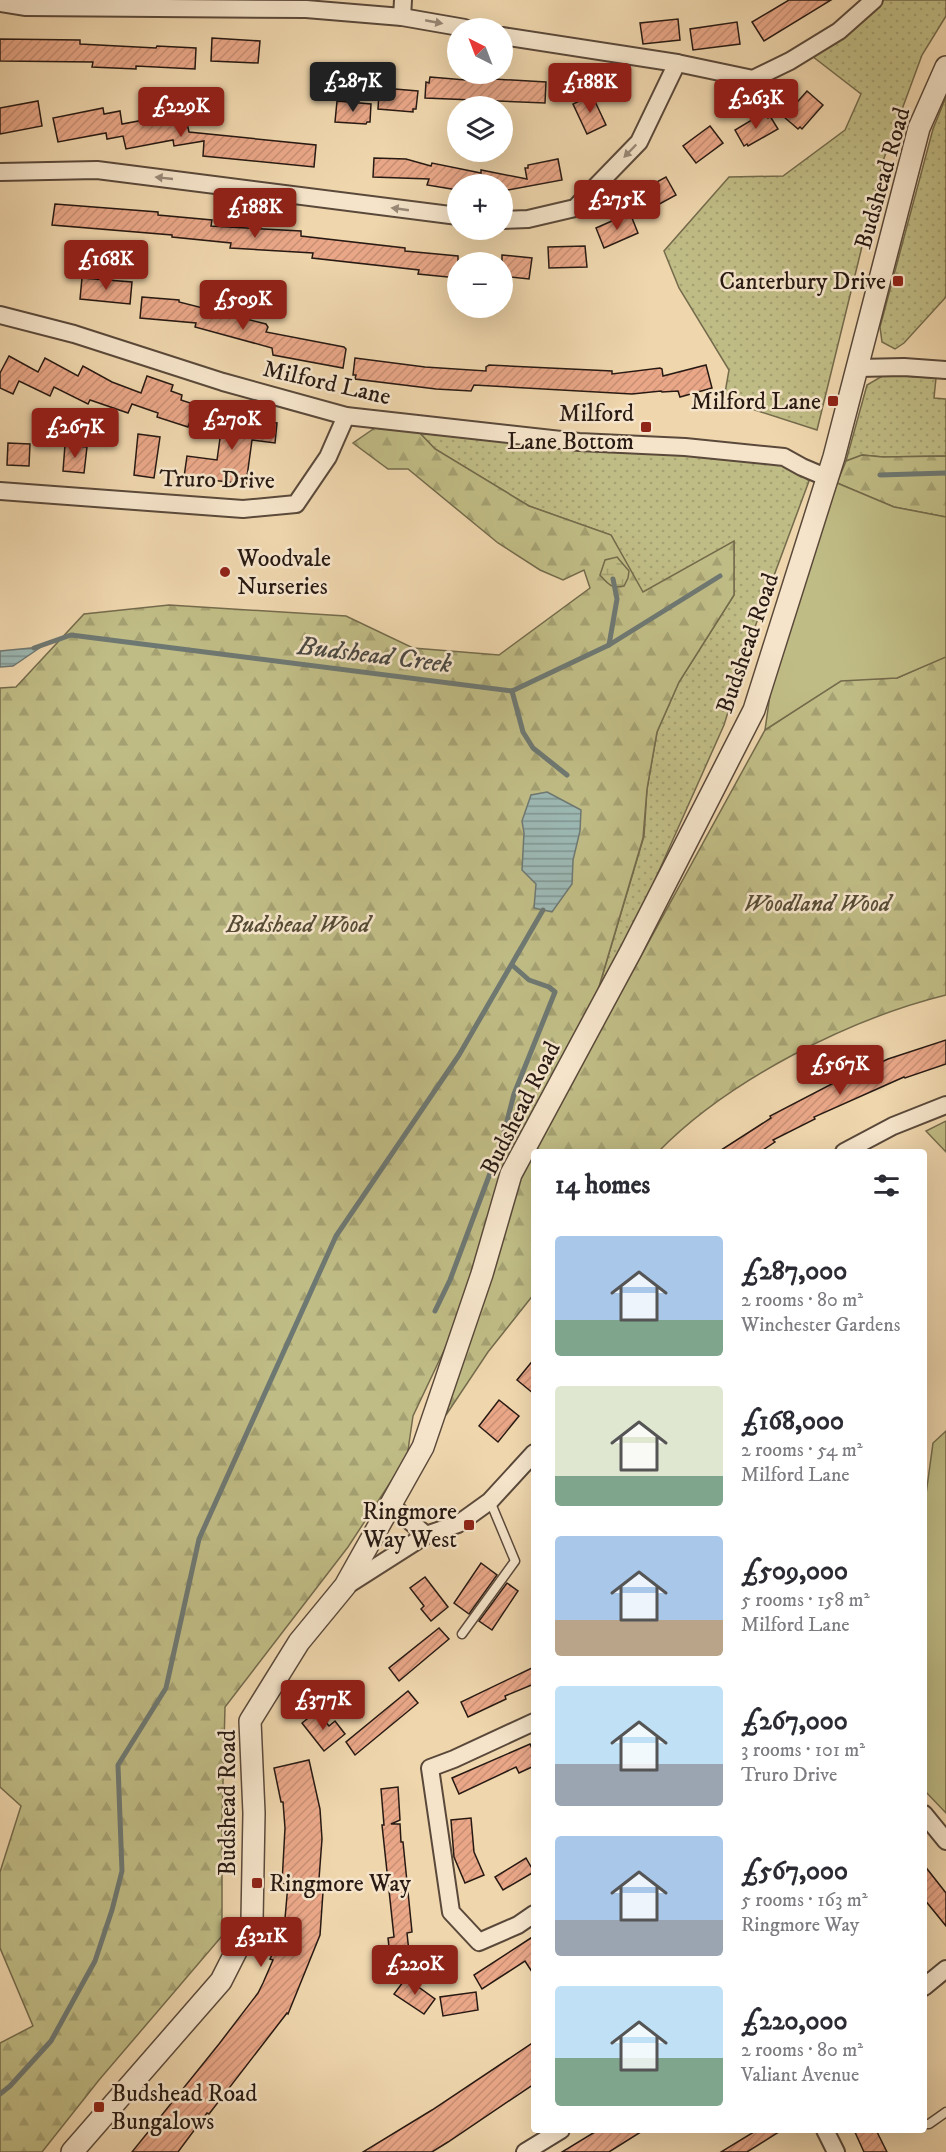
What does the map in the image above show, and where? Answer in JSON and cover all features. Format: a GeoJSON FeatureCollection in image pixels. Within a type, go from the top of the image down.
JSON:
{"type":"FeatureCollection","features":[{"type":"Feature","properties":{"kind":"street"},"geometry":{"type":"LineString","coordinates":[[513,38],[677,63],[753,79],[790,61],[839,30],[874,0]]}},
{"type":"Feature","properties":{"kind":"street"},"geometry":{"type":"LineString","coordinates":[[0,3],[26,7],[403,8],[447,22]]}},
{"type":"Feature","properties":{"kind":"street"},"geometry":{"type":"LineString","coordinates":[[513,220],[528,219],[575,208],[639,142],[677,63]]}},
{"type":"Feature","properties":{"kind":"street","name":"Budshead Road"},"geometry":{"type":"LineString","coordinates":[[72,2152],[221,1981],[252,1920],[254,1813],[250,1721],[299,1642],[345,1586],[423,1447],[482,1274],[511,1174],[631,951],[754,710],[828,478],[919,128],[946,67]]}},
{"type":"Feature","properties":{"kind":"street"},"geometry":{"type":"LineString","coordinates":[[0,172],[97,170],[447,215]]}},
{"type":"Feature","properties":{"kind":"street","name":"Milford Lane"},"geometry":{"type":"LineString","coordinates":[[0,315],[74,334],[223,382],[346,416],[579,442],[685,447],[784,457],[828,478]]}},
{"type":"Feature","properties":{"kind":"street"},"geometry":{"type":"LineString","coordinates":[[858,368],[904,367],[946,370]]}},
{"type":"Feature","properties":{"kind":"street","name":"Truro Drive"},"geometry":{"type":"LineString","coordinates":[[0,491],[243,509],[296,504],[328,457],[346,416]]}},
{"type":"Feature","properties":{"kind":"street"},"geometry":{"type":"LineString","coordinates":[[850,1149],[893,1126],[946,1105]]}},
{"type":"Feature","properties":{"kind":"street"},"geometry":{"type":"LineString","coordinates":[[345,1586],[426,1535],[458,1524],[490,1501],[531,1456]]}},
{"type":"Feature","properties":{"kind":"street"},"geometry":{"type":"LineString","coordinates":[[391,1505],[426,1535]]}},
{"type":"Feature","properties":{"kind":"street"},"geometry":{"type":"LineString","coordinates":[[531,1723],[430,1768],[451,1912],[479,1942],[518,1925],[531,1916]]}},
{"type":"Feature","properties":{"kind":"street"},"geometry":{"type":"LineString","coordinates":[[927,1818],[946,1841]]}},
{"type":"Feature","properties":{"kind":"street"},"geometry":{"type":"LineString","coordinates":[[927,1985],[946,1969]]}},
{"type":"Feature","properties":{"kind":"street"},"geometry":{"type":"LineString","coordinates":[[525,2152],[556,2133]]}},
{"type":"Feature","properties":{"kind":"street"},"geometry":{"type":"LineString","coordinates":[[826,2133],[831,2150]]}},
{"type":"Feature","properties":{"kind":"lane"},"geometry":{"type":"LineString","coordinates":[[462,1634],[515,1561],[490,1501]]}},
{"type":"Feature","properties":{"kind":"lane"},"geometry":{"type":"LineString","coordinates":[[927,2124],[946,2112]]}},
{"type":"Feature","properties":{"kind":"green space"},"geometry":{"type":"Polygon","coordinates":[[[880,0],[946,0],[946,16],[922,55],[883,161],[817,430],[749,408],[725,393],[729,370],[679,288],[664,251],[729,177],[783,176],[845,130],[861,94],[812,56],[880,0]]]}},
{"type":"Feature","properties":{"kind":"green space"},"geometry":{"type":"Polygon","coordinates":[[[946,97],[946,297],[904,343],[895,349],[882,342],[880,327],[933,129],[946,97]]]}},
{"type":"Feature","properties":{"kind":"green space"},"geometry":{"type":"Polygon","coordinates":[[[884,375],[936,378],[934,398],[946,399],[946,456],[862,455],[846,461],[867,385],[884,375]]]}},
{"type":"Feature","properties":{"kind":"green space","name":"Budshead Wood"},"geometry":{"type":"Polygon","coordinates":[[[382,423],[414,427],[435,449],[529,506],[611,535],[643,592],[734,541],[734,595],[679,682],[657,732],[647,789],[643,838],[593,1007],[466,1304],[413,1416],[407,1457],[348,1547],[225,1707],[222,1936],[99,2080],[42,2152],[0,2152],[0,2043],[33,2026],[0,1948],[0,1872],[21,1806],[0,1787],[0,688],[16,687],[84,614],[169,605],[346,616],[413,648],[499,655],[590,588],[584,570],[563,580],[540,570],[498,543],[408,469],[388,469],[353,443],[382,423]]]}},
{"type":"Feature","properties":{"kind":"green space"},"geometry":{"type":"Polygon","coordinates":[[[414,427],[767,461],[794,467],[809,481],[752,635],[724,725],[638,918],[599,987],[644,836],[647,789],[657,732],[679,682],[734,595],[734,542],[643,593],[611,535],[529,506],[435,449],[414,427]]]}},
{"type":"Feature","properties":{"kind":"green space"},"geometry":{"type":"Polygon","coordinates":[[[862,455],[946,456],[946,517],[894,507],[837,483],[846,461],[862,455]]]}},
{"type":"Feature","properties":{"kind":"green space"},"geometry":{"type":"Polygon","coordinates":[[[837,483],[894,507],[946,517],[946,657],[897,678],[841,681],[765,730],[772,681],[837,483]]]}},
{"type":"Feature","properties":{"kind":"green space"},"geometry":{"type":"Polygon","coordinates":[[[617,557],[629,571],[624,586],[620,587],[610,585],[600,575],[605,560],[617,557]]]}},
{"type":"Feature","properties":{"kind":"green space","name":"Woodland Wood"},"geometry":{"type":"Polygon","coordinates":[[[946,657],[946,995],[870,1020],[831,1036],[792,1056],[719,1100],[661,1149],[535,1149],[765,730],[841,680],[897,678],[946,657]]]}},
{"type":"Feature","properties":{"kind":"green space"},"geometry":{"type":"Polygon","coordinates":[[[946,1121],[946,1152],[926,1131],[946,1121]]]}},
{"type":"Feature","properties":{"kind":"green space","name":"Woodland Wood"},"geometry":{"type":"Polygon","coordinates":[[[531,1156],[531,1298],[488,1352],[446,1415],[481,1292],[523,1171],[531,1156]]]}},
{"type":"Feature","properties":{"kind":"green space"},"geometry":{"type":"Polygon","coordinates":[[[946,1431],[946,1813],[927,1793],[927,1487],[933,1443],[946,1431]]]}},
{"type":"Feature","properties":{"kind":"water"},"geometry":{"type":"Polygon","coordinates":[[[41,647],[13,666],[0,667],[0,651],[41,647]]]}},
{"type":"Feature","properties":{"kind":"water"},"geometry":{"type":"Polygon","coordinates":[[[547,792],[581,810],[580,831],[573,860],[572,884],[552,912],[534,908],[536,884],[522,870],[524,833],[522,821],[531,795],[547,792]]]}},
{"type":"Feature","properties":{"kind":"building"},"geometry":{"type":"Polygon","coordinates":[[[789,0],[831,0],[764,41],[752,22],[789,0]]]}},
{"type":"Feature","properties":{"kind":"building"},"geometry":{"type":"Polygon","coordinates":[[[678,19],[680,40],[643,44],[640,23],[678,19]]]}},
{"type":"Feature","properties":{"kind":"building"},"geometry":{"type":"Polygon","coordinates":[[[737,22],[740,44],[693,50],[690,29],[737,22]]]}},
{"type":"Feature","properties":{"kind":"building"},"geometry":{"type":"Polygon","coordinates":[[[212,38],[260,41],[258,63],[211,61],[212,38]]]}},
{"type":"Feature","properties":{"kind":"building"},"geometry":{"type":"Polygon","coordinates":[[[0,39],[80,40],[80,44],[196,48],[195,69],[136,66],[136,69],[92,67],[93,62],[0,61],[0,39]]]}},
{"type":"Feature","properties":{"kind":"building"},"geometry":{"type":"Polygon","coordinates":[[[430,77],[447,78],[447,84],[513,84],[513,80],[546,82],[545,103],[513,102],[513,96],[425,98],[426,82],[429,83],[430,77]]]}},
{"type":"Feature","properties":{"kind":"building"},"geometry":{"type":"Polygon","coordinates":[[[383,88],[418,91],[416,109],[413,109],[413,112],[378,109],[379,93],[383,94],[383,88]]]}},
{"type":"Feature","properties":{"kind":"building"},"geometry":{"type":"Polygon","coordinates":[[[807,91],[823,105],[802,129],[800,127],[798,129],[784,117],[807,91]]]}},
{"type":"Feature","properties":{"kind":"building"},"geometry":{"type":"Polygon","coordinates":[[[592,95],[606,125],[587,134],[573,104],[592,95]]]}},
{"type":"Feature","properties":{"kind":"building"},"geometry":{"type":"Polygon","coordinates":[[[38,101],[42,126],[0,134],[0,108],[38,101]]]}},
{"type":"Feature","properties":{"kind":"building"},"geometry":{"type":"Polygon","coordinates":[[[337,101],[371,104],[370,122],[366,124],[335,122],[337,101]]]}},
{"type":"Feature","properties":{"kind":"building"},"geometry":{"type":"Polygon","coordinates":[[[103,108],[104,114],[120,111],[122,124],[171,115],[172,122],[180,120],[181,124],[187,123],[189,132],[316,145],[314,167],[203,156],[204,141],[174,146],[173,140],[126,149],[123,136],[107,139],[106,133],[58,142],[53,118],[103,108]]]}},
{"type":"Feature","properties":{"kind":"building"},"geometry":{"type":"Polygon","coordinates":[[[765,112],[778,129],[744,146],[735,130],[765,112]]]}},
{"type":"Feature","properties":{"kind":"building"},"geometry":{"type":"Polygon","coordinates":[[[710,126],[723,143],[696,163],[683,146],[710,126]]]}},
{"type":"Feature","properties":{"kind":"building"},"geometry":{"type":"Polygon","coordinates":[[[374,158],[406,159],[431,166],[432,163],[481,173],[481,170],[501,174],[447,174],[447,188],[427,185],[429,179],[373,177],[374,158]]]}},
{"type":"Feature","properties":{"kind":"building"},"geometry":{"type":"Polygon","coordinates":[[[558,159],[562,180],[513,189],[513,176],[527,179],[525,168],[528,168],[528,165],[558,159]]]}},
{"type":"Feature","properties":{"kind":"building"},"geometry":{"type":"Polygon","coordinates":[[[666,177],[676,195],[645,212],[638,199],[640,197],[638,192],[666,177]]]}},
{"type":"Feature","properties":{"kind":"building"},"geometry":{"type":"Polygon","coordinates":[[[55,204],[158,212],[158,215],[212,220],[211,226],[301,231],[301,236],[447,255],[447,277],[418,274],[419,270],[312,258],[313,253],[230,248],[231,243],[172,237],[172,235],[52,225],[55,204]]]}},
{"type":"Feature","properties":{"kind":"building"},"geometry":{"type":"Polygon","coordinates":[[[630,213],[638,233],[604,248],[596,228],[630,213]]]}},
{"type":"Feature","properties":{"kind":"building"},"geometry":{"type":"Polygon","coordinates":[[[585,246],[587,267],[549,268],[548,247],[585,246]]]}},
{"type":"Feature","properties":{"kind":"building"},"geometry":{"type":"Polygon","coordinates":[[[513,256],[532,258],[529,279],[513,277],[513,256]]]}},
{"type":"Feature","properties":{"kind":"building"},"geometry":{"type":"Polygon","coordinates":[[[82,278],[132,282],[130,304],[80,299],[82,278]]]}},
{"type":"Feature","properties":{"kind":"building"},"geometry":{"type":"Polygon","coordinates":[[[142,297],[179,300],[179,302],[266,324],[268,327],[266,332],[344,347],[346,349],[343,368],[273,355],[272,348],[195,327],[196,323],[140,318],[142,297]]]}},
{"type":"Feature","properties":{"kind":"building"},"geometry":{"type":"Polygon","coordinates":[[[9,356],[38,372],[45,358],[78,376],[83,366],[112,382],[141,393],[147,376],[173,385],[171,391],[182,395],[181,400],[196,405],[188,427],[157,417],[158,413],[132,404],[128,413],[90,400],[88,404],[54,387],[50,396],[19,381],[13,394],[0,388],[0,373],[9,356]]]}},
{"type":"Feature","properties":{"kind":"building"},"geometry":{"type":"Polygon","coordinates":[[[355,358],[425,367],[486,371],[489,365],[612,371],[612,374],[660,368],[663,376],[706,365],[712,388],[680,397],[678,391],[632,394],[474,385],[471,391],[436,389],[355,379],[356,375],[353,375],[355,358]]]}},
{"type":"Feature","properties":{"kind":"building"},"geometry":{"type":"Polygon","coordinates":[[[223,417],[277,423],[275,443],[252,440],[246,484],[184,477],[187,456],[217,460],[223,417]]]}},
{"type":"Feature","properties":{"kind":"building"},"geometry":{"type":"Polygon","coordinates":[[[138,434],[160,437],[154,478],[134,475],[138,434]]]}},
{"type":"Feature","properties":{"kind":"building"},"geometry":{"type":"Polygon","coordinates":[[[8,443],[30,444],[29,466],[7,465],[8,443]]]}},
{"type":"Feature","properties":{"kind":"building"},"geometry":{"type":"Polygon","coordinates":[[[65,445],[87,447],[84,473],[63,471],[65,445]]]}},
{"type":"Feature","properties":{"kind":"building"},"geometry":{"type":"Polygon","coordinates":[[[946,1040],[946,1064],[904,1077],[814,1117],[815,1119],[773,1140],[775,1142],[764,1149],[723,1149],[771,1118],[770,1116],[847,1076],[848,1078],[888,1059],[946,1040]]]}},
{"type":"Feature","properties":{"kind":"building"},"geometry":{"type":"Polygon","coordinates":[[[531,1363],[531,1392],[517,1380],[531,1363]]]}},
{"type":"Feature","properties":{"kind":"building"},"geometry":{"type":"Polygon","coordinates":[[[499,1400],[519,1416],[498,1442],[479,1426],[499,1400]]]}},
{"type":"Feature","properties":{"kind":"building"},"geometry":{"type":"Polygon","coordinates":[[[481,1563],[497,1575],[469,1614],[454,1603],[481,1563]]]}},
{"type":"Feature","properties":{"kind":"building"},"geometry":{"type":"Polygon","coordinates":[[[425,1577],[448,1607],[431,1621],[421,1609],[424,1606],[410,1588],[425,1577]]]}},
{"type":"Feature","properties":{"kind":"building"},"geometry":{"type":"Polygon","coordinates":[[[507,1583],[518,1591],[492,1630],[479,1621],[507,1583]]]}},
{"type":"Feature","properties":{"kind":"building"},"geometry":{"type":"Polygon","coordinates":[[[439,1628],[449,1639],[399,1681],[389,1668],[439,1628]]]}},
{"type":"Feature","properties":{"kind":"building"},"geometry":{"type":"Polygon","coordinates":[[[531,1668],[531,1685],[505,1696],[506,1699],[468,1717],[461,1702],[531,1668]]]}},
{"type":"Feature","properties":{"kind":"building"},"geometry":{"type":"Polygon","coordinates":[[[408,1691],[418,1703],[355,1755],[346,1742],[408,1691]]]}},
{"type":"Feature","properties":{"kind":"building"},"geometry":{"type":"Polygon","coordinates":[[[317,1711],[329,1726],[335,1721],[345,1734],[324,1751],[302,1723],[317,1711]]]}},
{"type":"Feature","properties":{"kind":"building"},"geometry":{"type":"Polygon","coordinates":[[[530,1744],[531,1746],[531,1767],[519,1773],[516,1767],[459,1794],[452,1778],[530,1744]]]}},
{"type":"Feature","properties":{"kind":"building"},"geometry":{"type":"Polygon","coordinates":[[[309,1760],[320,1809],[322,1839],[318,1892],[323,1892],[320,1935],[288,2014],[178,2152],[132,2152],[219,2044],[263,1983],[273,1960],[270,1959],[284,1930],[288,1884],[282,1883],[285,1828],[283,1802],[281,1802],[274,1768],[309,1760]]]}},
{"type":"Feature","properties":{"kind":"building"},"geometry":{"type":"Polygon","coordinates":[[[398,1787],[400,1820],[391,1824],[400,1824],[401,1842],[403,1842],[412,1932],[407,1933],[411,1971],[392,1973],[388,1938],[394,1937],[382,1825],[384,1825],[381,1789],[398,1787]]]}},
{"type":"Feature","properties":{"kind":"building"},"geometry":{"type":"Polygon","coordinates":[[[471,1818],[474,1852],[484,1875],[465,1883],[454,1857],[451,1820],[471,1818]]]}},
{"type":"Feature","properties":{"kind":"building"},"geometry":{"type":"Polygon","coordinates":[[[526,1858],[531,1867],[531,1874],[503,1890],[495,1877],[526,1858]]]}},
{"type":"Feature","properties":{"kind":"building"},"geometry":{"type":"Polygon","coordinates":[[[927,1869],[946,1893],[946,1926],[927,1903],[927,1869]]]}},
{"type":"Feature","properties":{"kind":"building"},"geometry":{"type":"Polygon","coordinates":[[[531,1938],[531,1970],[525,1961],[482,1989],[474,1975],[531,1938]]]}},
{"type":"Feature","properties":{"kind":"building"},"geometry":{"type":"Polygon","coordinates":[[[406,1978],[435,1999],[424,2014],[394,1994],[406,1978]]]}},
{"type":"Feature","properties":{"kind":"building"},"geometry":{"type":"Polygon","coordinates":[[[476,1992],[478,2010],[443,2016],[440,1997],[476,1992]]]}},
{"type":"Feature","properties":{"kind":"building"},"geometry":{"type":"Polygon","coordinates":[[[531,2044],[531,2086],[448,2142],[432,2152],[363,2152],[432,2110],[531,2044]]]}},
{"type":"Feature","properties":{"kind":"building"},"geometry":{"type":"Polygon","coordinates":[[[593,2133],[639,2133],[609,2152],[562,2152],[593,2133]]]}},
{"type":"Feature","properties":{"kind":"building"},"geometry":{"type":"Polygon","coordinates":[[[752,2133],[777,2133],[747,2152],[721,2152],[752,2133]]]}},
{"type":"Feature","properties":{"kind":"building"},"geometry":{"type":"Polygon","coordinates":[[[855,2133],[878,2133],[887,2152],[864,2152],[855,2133]]]}},
{"type":"Feature","properties":{"kind":"waterway","name":"Budshead Creek"},"geometry":{"type":"LineString","coordinates":[[880,475],[946,473]]}},
{"type":"Feature","properties":{"kind":"waterway","name":"Budshead Creek"},"geometry":{"type":"LineString","coordinates":[[34,648],[71,635],[512,691],[609,645],[720,576]]}},
{"type":"Feature","properties":{"kind":"waterway"},"geometry":{"type":"LineString","coordinates":[[609,645],[617,599],[613,579]]}},
{"type":"Feature","properties":{"kind":"waterway"},"geometry":{"type":"LineString","coordinates":[[512,691],[523,732],[533,748],[567,775]]}},
{"type":"Feature","properties":{"kind":"waterway"},"geometry":{"type":"LineString","coordinates":[[0,2094],[51,2041],[95,1961],[122,1871],[118,1765],[166,1688],[199,1539],[336,1236],[459,1055],[543,910]]}},
{"type":"Feature","properties":{"kind":"waterway"},"geometry":{"type":"LineString","coordinates":[[435,1311],[450,1280],[501,1144],[514,1094],[555,992],[549,987],[529,980],[512,965]]}},
{"type":"Feature","properties":{"kind":"place","name":"Canterbury Drive"},"geometry":{"type":"Point","coordinates":[898,281]}},
{"type":"Feature","properties":{"kind":"place","name":"Milford Lane"},"geometry":{"type":"Point","coordinates":[833,401]}},
{"type":"Feature","properties":{"kind":"place","name":"Milford Lane Bottom"},"geometry":{"type":"Point","coordinates":[646,427]}},
{"type":"Feature","properties":{"kind":"place","name":"Woodvale Nurseries"},"geometry":{"type":"Point","coordinates":[225,572]}},
{"type":"Feature","properties":{"kind":"place","name":"Ringmore Way West"},"geometry":{"type":"Point","coordinates":[469,1525]}},
{"type":"Feature","properties":{"kind":"place","name":"Ringmore Way"},"geometry":{"type":"Point","coordinates":[257,1883]}},
{"type":"Feature","properties":{"kind":"place","name":"Budshead Road Bungalows"},"geometry":{"type":"Point","coordinates":[99,2107]}}]}
